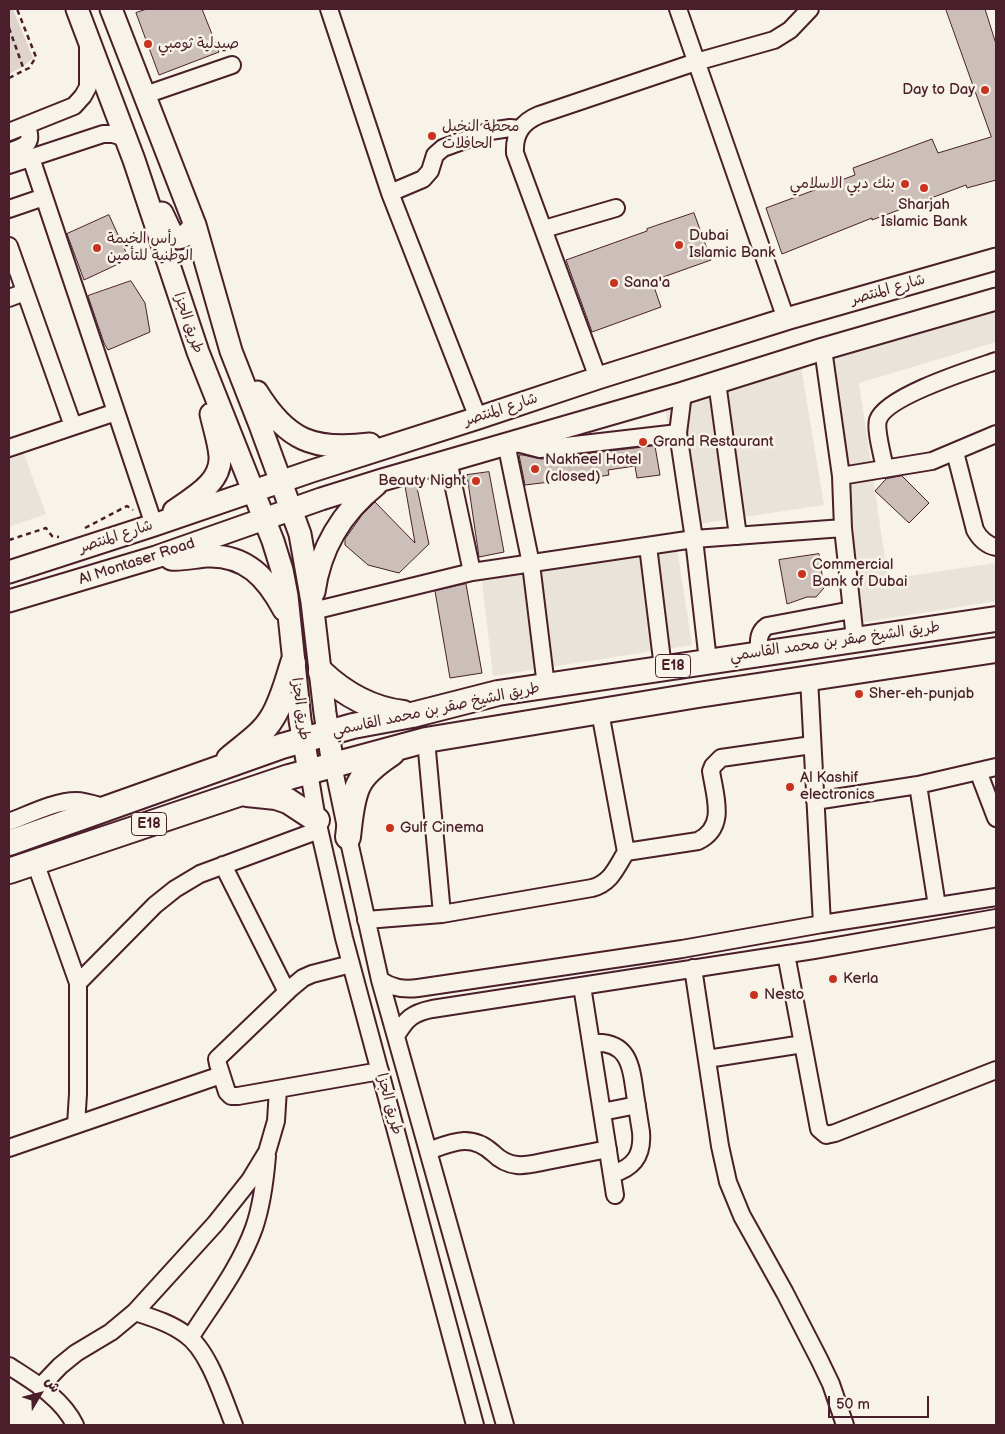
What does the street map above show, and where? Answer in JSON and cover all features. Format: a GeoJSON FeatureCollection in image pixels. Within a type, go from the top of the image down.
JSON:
{"type":"FeatureCollection","features":[{"type":"Feature","properties":{"kind":"highway","name":"طريق الشيخ صقر بن محمد القاسمي"},"geometry":{"type":"LineString","coordinates":[[9,843],[304,740],[353,726],[412,715],[498,693],[996,619]]}},
{"type":"Feature","properties":{"kind":"highway","name":"طريق الشيخ صقر بن محمد القاسمي"},"geometry":{"type":"LineString","coordinates":[[9,871],[309,772],[416,742],[698,695],[996,650]]}},
{"type":"Feature","properties":{"kind":"highway"},"geometry":{"type":"LineString","coordinates":[[217,769],[271,720],[293,663]]}},
{"type":"Feature","properties":{"kind":"highway"},"geometry":{"type":"LineString","coordinates":[[321,672],[356,699],[374,707],[412,715]]}},
{"type":"Feature","properties":{"kind":"highway"},"geometry":{"type":"LineString","coordinates":[[348,837],[358,786],[372,767],[387,756],[416,742]]}},
{"type":"Feature","properties":{"kind":"highway"},"geometry":{"type":"LineString","coordinates":[[240,794],[276,797],[294,804],[318,825]]}},
{"type":"Feature","properties":{"kind":"main road","name":"طريق الجزا"},"geometry":{"type":"LineString","coordinates":[[77,9],[134,160],[198,352],[273,541],[282,570],[287,596],[293,663],[309,772]]}},
{"type":"Feature","properties":{"kind":"main road","name":"طريق الجزا"},"geometry":{"type":"LineString","coordinates":[[111,9],[194,225],[231,351],[300,534],[313,606],[328,733],[334,765]]}},
{"type":"Feature","properties":{"kind":"main road"},"geometry":{"type":"LineString","coordinates":[[134,160],[174,236],[181,238],[187,235],[194,225]]}},
{"type":"Feature","properties":{"kind":"main road","name":"شارع المنتصر"},"geometry":{"type":"LineString","coordinates":[[9,572],[598,378],[786,320],[996,259]]}},
{"type":"Feature","properties":{"kind":"main road"},"geometry":{"type":"LineString","coordinates":[[264,519],[448,460],[683,393],[996,298]]}},
{"type":"Feature","properties":{"kind":"main road"},"geometry":{"type":"LineString","coordinates":[[231,351],[268,410],[283,426],[302,438],[334,447],[414,438]]}},
{"type":"Feature","properties":{"kind":"main road"},"geometry":{"type":"LineString","coordinates":[[154,525],[200,493],[208,485],[219,468],[220,458],[198,352]]}},
{"type":"Feature","properties":{"kind":"main road"},"geometry":{"type":"LineString","coordinates":[[216,400],[226,399],[230,402],[240,424],[245,428],[260,425]]}},
{"type":"Feature","properties":{"kind":"main road"},"geometry":{"type":"LineString","coordinates":[[313,606],[315,583],[320,565],[336,530],[364,494],[382,480]]}},
{"type":"Feature","properties":{"kind":"main road","name":"Al Montaser Road"},"geometry":{"type":"LineString","coordinates":[[9,601],[156,557],[264,519]]}},
{"type":"Feature","properties":{"kind":"main road"},"geometry":{"type":"LineString","coordinates":[[156,557],[181,560],[206,556],[230,559],[242,563],[267,582],[276,594],[289,620]]}},
{"type":"Feature","properties":{"kind":"street"},"geometry":{"type":"LineString","coordinates":[[329,9],[390,193],[478,418]]}},
{"type":"Feature","properties":{"kind":"street"},"geometry":{"type":"LineString","coordinates":[[678,9],[786,320]]}},
{"type":"Feature","properties":{"kind":"street"},"geometry":{"type":"LineString","coordinates":[[598,378],[516,153],[515,145],[520,129],[532,118],[540,115],[696,62],[774,40],[790,30],[810,9]]}},
{"type":"Feature","properties":{"kind":"street"},"geometry":{"type":"LineString","coordinates":[[9,132],[74,106],[83,96],[88,87],[88,37]]}},
{"type":"Feature","properties":{"kind":"street"},"geometry":{"type":"LineString","coordinates":[[145,95],[232,65]]}},
{"type":"Feature","properties":{"kind":"street"},"geometry":{"type":"LineString","coordinates":[[9,152],[25,146],[29,141],[30,135],[26,125]]}},
{"type":"Feature","properties":{"kind":"street"},"geometry":{"type":"LineString","coordinates":[[390,193],[424,179],[430,171],[435,155],[443,148],[490,131],[505,128],[520,129]]}},
{"type":"Feature","properties":{"kind":"street"},"geometry":{"type":"LineString","coordinates":[[9,165],[103,134],[113,134],[126,138]]}},
{"type":"Feature","properties":{"kind":"street"},"geometry":{"type":"LineString","coordinates":[[31,158],[154,525]]}},
{"type":"Feature","properties":{"kind":"street"},"geometry":{"type":"LineString","coordinates":[[9,209],[44,197]]}},
{"type":"Feature","properties":{"kind":"street"},"geometry":{"type":"LineString","coordinates":[[544,228],[616,208]]}},
{"type":"Feature","properties":{"kind":"street"},"geometry":{"type":"LineString","coordinates":[[9,246],[73,426]]}},
{"type":"Feature","properties":{"kind":"street"},"geometry":{"type":"LineString","coordinates":[[9,298],[25,292]]}},
{"type":"Feature","properties":{"kind":"street"},"geometry":{"type":"LineString","coordinates":[[823,349],[841,476],[843,528],[855,640]]}},
{"type":"Feature","properties":{"kind":"street"},"geometry":{"type":"LineString","coordinates":[[885,469],[877,426],[879,417],[900,400],[927,386],[996,361]]}},
{"type":"Feature","properties":{"kind":"street"},"geometry":{"type":"LineString","coordinates":[[717,382],[738,536]]}},
{"type":"Feature","properties":{"kind":"street"},"geometry":{"type":"LineString","coordinates":[[683,393],[678,433],[694,539],[708,661]]}},
{"type":"Feature","properties":{"kind":"street"},"geometry":{"type":"LineString","coordinates":[[9,448],[116,412]]}},
{"type":"Feature","properties":{"kind":"street"},"geometry":{"type":"LineString","coordinates":[[546,686],[531,564],[508,443],[540,449],[678,433]]}},
{"type":"Feature","properties":{"kind":"street"},"geometry":{"type":"LineString","coordinates":[[841,476],[932,461],[996,434]]}},
{"type":"Feature","properties":{"kind":"street"},"geometry":{"type":"LineString","coordinates":[[955,452],[975,530],[981,540],[996,547]]}},
{"type":"Feature","properties":{"kind":"street"},"geometry":{"type":"LineString","coordinates":[[448,460],[472,572]]}},
{"type":"Feature","properties":{"kind":"street"},"geometry":{"type":"LineString","coordinates":[[313,606],[472,572],[694,539],[843,528]]}},
{"type":"Feature","properties":{"kind":"street"},"geometry":{"type":"LineString","coordinates":[[648,546],[663,668]]}},
{"type":"Feature","properties":{"kind":"street"},"geometry":{"type":"LineString","coordinates":[[759,653],[760,632],[766,626],[852,610]]}},
{"type":"Feature","properties":{"kind":"street"},"geometry":{"type":"LineString","coordinates":[[809,678],[822,924]]}},
{"type":"Feature","properties":{"kind":"street"},"geometry":{"type":"LineString","coordinates":[[366,920],[442,914],[600,886],[607,881],[626,852],[600,712]]}},
{"type":"Feature","properties":{"kind":"street"},"geometry":{"type":"LineString","coordinates":[[416,742],[442,914]]}},
{"type":"Feature","properties":{"kind":"street"},"geometry":{"type":"LineString","coordinates":[[626,852],[698,841],[707,836],[716,823],[717,815],[712,771],[713,766],[721,758],[812,744]]}},
{"type":"Feature","properties":{"kind":"street","name":"طريق الجزا"},"geometry":{"type":"LineString","coordinates":[[334,765],[380,980],[504,1425]]}},
{"type":"Feature","properties":{"kind":"street"},"geometry":{"type":"LineString","coordinates":[[815,801],[918,785],[996,767]]}},
{"type":"Feature","properties":{"kind":"street"},"geometry":{"type":"LineString","coordinates":[[978,771],[996,818]]}},
{"type":"Feature","properties":{"kind":"street","name":"طريق الجزا"},"geometry":{"type":"LineString","coordinates":[[309,772],[318,825],[351,964],[475,1425]]}},
{"type":"Feature","properties":{"kind":"street"},"geometry":{"type":"LineString","coordinates":[[918,785],[937,906]]}},
{"type":"Feature","properties":{"kind":"street"},"geometry":{"type":"LineString","coordinates":[[9,822],[55,805],[75,801],[106,808]]}},
{"type":"Feature","properties":{"kind":"street"},"geometry":{"type":"LineString","coordinates":[[78,983],[175,889],[200,874],[318,825]]}},
{"type":"Feature","properties":{"kind":"street"},"geometry":{"type":"LineString","coordinates":[[35,862],[78,983],[78,1094],[76,1124]]}},
{"type":"Feature","properties":{"kind":"street"},"geometry":{"type":"LineString","coordinates":[[223,865],[287,992]]}},
{"type":"Feature","properties":{"kind":"street"},"geometry":{"type":"LineString","coordinates":[[380,980],[394,987],[410,989],[682,948],[996,897]]}},
{"type":"Feature","properties":{"kind":"street"},"geometry":{"type":"LineString","coordinates":[[396,1036],[410,1017],[432,1008],[786,954],[996,918]]}},
{"type":"Feature","properties":{"kind":"street"},"geometry":{"type":"LineString","coordinates":[[786,954],[818,1129],[826,1135],[996,1070]]}},
{"type":"Feature","properties":{"kind":"street"},"geometry":{"type":"LineString","coordinates":[[351,964],[303,978],[219,1057],[217,1060],[218,1064],[227,1092],[231,1096],[380,1071]]}},
{"type":"Feature","properties":{"kind":"street"},"geometry":{"type":"LineString","coordinates":[[693,968],[723,1164],[734,1200],[819,1359],[831,1384],[845,1425]]}},
{"type":"Feature","properties":{"kind":"street"},"geometry":{"type":"LineString","coordinates":[[454,983],[460,1004]]}},
{"type":"Feature","properties":{"kind":"street"},"geometry":{"type":"LineString","coordinates":[[582,986],[615,1195]]}},
{"type":"Feature","properties":{"kind":"street"},"geometry":{"type":"LineString","coordinates":[[591,1043],[610,1045],[626,1057],[630,1066],[637,1105],[642,1141],[640,1150],[636,1159],[629,1166],[612,1174]]}},
{"type":"Feature","properties":{"kind":"street"},"geometry":{"type":"LineString","coordinates":[[707,1059],[803,1044]]}},
{"type":"Feature","properties":{"kind":"street"},"geometry":{"type":"LineString","coordinates":[[9,1148],[221,1075]]}},
{"type":"Feature","properties":{"kind":"street"},"geometry":{"type":"LineString","coordinates":[[190,1338],[248,1244],[260,1209],[266,1173],[267,1152],[276,1121],[278,1089]]}},
{"type":"Feature","properties":{"kind":"street"},"geometry":{"type":"LineString","coordinates":[[602,1112],[637,1105]]}},
{"type":"Feature","properties":{"kind":"street"},"geometry":{"type":"LineString","coordinates":[[428,1151],[460,1141],[477,1142],[506,1163],[522,1165],[608,1149]]}},
{"type":"Feature","properties":{"kind":"street"},"geometry":{"type":"LineString","coordinates":[[40,1387],[60,1366],[76,1353],[111,1332],[136,1312],[215,1224],[250,1180],[267,1152]]}},
{"type":"Feature","properties":{"kind":"street"},"geometry":{"type":"LineString","coordinates":[[136,1312],[161,1320],[185,1333],[203,1352],[234,1425]]}},
{"type":"Feature","properties":{"kind":"street"},"geometry":{"type":"LineString","coordinates":[[9,1366],[54,1397],[71,1417],[75,1425]]}},
{"type":"Feature","properties":{"kind":"path"},"geometry":{"type":"LineString","coordinates":[[9,78],[29,68],[36,57],[17,9]]}},
{"type":"Feature","properties":{"kind":"path"},"geometry":{"type":"LineString","coordinates":[[9,28],[24,70]]}},
{"type":"Feature","properties":{"kind":"path"},"geometry":{"type":"LineString","coordinates":[[84,528],[128,506],[154,525]]}},
{"type":"Feature","properties":{"kind":"path"},"geometry":{"type":"LineString","coordinates":[[9,540],[46,528],[52,536],[60,537]]}},
{"type":"Feature","properties":{"kind":"shaded area"},"geometry":{"type":"Polygon","coordinates":[[[9,9],[13,9],[33,58],[24,66],[9,74],[9,9]]]}},
{"type":"Feature","properties":{"kind":"shaded area"},"geometry":{"type":"Polygon","coordinates":[[[996,293],[996,342],[859,383],[888,579],[996,563],[996,601],[859,623],[819,348],[996,293]]]}},
{"type":"Feature","properties":{"kind":"shaded area"},"geometry":{"type":"Polygon","coordinates":[[[801,367],[824,505],[685,526],[665,407],[801,367]]]}},
{"type":"Feature","properties":{"kind":"shaded area"},"geometry":{"type":"Polygon","coordinates":[[[19,440],[46,514],[9,527],[9,443],[19,440]]]}},
{"type":"Feature","properties":{"kind":"shaded area"},"geometry":{"type":"Polygon","coordinates":[[[676,541],[692,645],[493,676],[481,572],[676,541]]]}},
{"type":"Feature","properties":{"kind":"building"},"geometry":{"type":"Polygon","coordinates":[[[147,9],[202,9],[219,52],[159,75],[136,13],[147,9]]]}},
{"type":"Feature","properties":{"kind":"building"},"geometry":{"type":"Polygon","coordinates":[[[946,9],[985,9],[996,44],[996,180],[967,188],[966,185],[872,220],[872,218],[782,254],[766,208],[855,175],[853,168],[932,139],[938,153],[991,137],[946,9]]]}},
{"type":"Feature","properties":{"kind":"building","name":"Sana'a"},"geometry":{"type":"Polygon","coordinates":[[[694,213],[711,260],[652,281],[661,307],[592,332],[566,260],[694,213]]]}},
{"type":"Feature","properties":{"kind":"building","name":"رأس الخيمة الوطنية للتأمين"},"geometry":{"type":"Polygon","coordinates":[[[109,215],[129,259],[84,280],[67,234],[109,215]]]}},
{"type":"Feature","properties":{"kind":"building"},"geometry":{"type":"Polygon","coordinates":[[[131,281],[145,303],[150,332],[108,350],[88,296],[131,281]]]}},
{"type":"Feature","properties":{"kind":"building"},"geometry":{"type":"Polygon","coordinates":[[[655,446],[660,475],[637,478],[635,466],[608,470],[609,475],[566,482],[566,480],[525,485],[519,455],[541,459],[655,446]]]}},
{"type":"Feature","properties":{"kind":"building"},"geometry":{"type":"Polygon","coordinates":[[[489,472],[504,552],[479,557],[467,475],[489,472]]]}},
{"type":"Feature","properties":{"kind":"building"},"geometry":{"type":"Polygon","coordinates":[[[902,476],[929,503],[909,523],[875,491],[886,479],[902,476]]]}},
{"type":"Feature","properties":{"kind":"building"},"geometry":{"type":"Polygon","coordinates":[[[416,483],[429,544],[399,573],[368,565],[345,545],[345,539],[362,515],[375,502],[415,543],[405,486],[416,483]]]}},
{"type":"Feature","properties":{"kind":"building","name":"Commercial Bank of Dubai"},"geometry":{"type":"Polygon","coordinates":[[[819,554],[824,588],[816,597],[807,597],[787,604],[779,560],[819,554]]]}},
{"type":"Feature","properties":{"kind":"building"},"geometry":{"type":"Polygon","coordinates":[[[466,584],[482,673],[450,678],[435,591],[466,584]]]}},
{"type":"Feature","properties":{"kind":"place","name":"صيدلية ثومبي"},"geometry":{"type":"Point","coordinates":[148,44]}},
{"type":"Feature","properties":{"kind":"place","name":"Day to Day"},"geometry":{"type":"Point","coordinates":[985,90]}},
{"type":"Feature","properties":{"kind":"place","name":"محطة النخيل الحافلات"},"geometry":{"type":"Point","coordinates":[432,136]}},
{"type":"Feature","properties":{"kind":"place","name":"بنك دبي الاسلامي"},"geometry":{"type":"Point","coordinates":[905,184]}},
{"type":"Feature","properties":{"kind":"place","name":"Sharjah Islamic Bank"},"geometry":{"type":"Point","coordinates":[924,188]}},
{"type":"Feature","properties":{"kind":"place","name":"Dubai Islamic Bank"},"geometry":{"type":"Point","coordinates":[679,245]}},
{"type":"Feature","properties":{"kind":"place","name":"رأس الخيمة الوطنية للتأمين"},"geometry":{"type":"Point","coordinates":[97,248]}},
{"type":"Feature","properties":{"kind":"place","name":"Sana'a"},"geometry":{"type":"Point","coordinates":[614,283]}},
{"type":"Feature","properties":{"kind":"place","name":"Grand Restaurant"},"geometry":{"type":"Point","coordinates":[643,442]}},
{"type":"Feature","properties":{"kind":"place","name":"Nakheel Hotel (closed)"},"geometry":{"type":"Point","coordinates":[535,469]}},
{"type":"Feature","properties":{"kind":"place","name":"Beauty Night"},"geometry":{"type":"Point","coordinates":[476,481]}},
{"type":"Feature","properties":{"kind":"place","name":"Commercial Bank of Dubai"},"geometry":{"type":"Point","coordinates":[802,574]}},
{"type":"Feature","properties":{"kind":"place","name":"Sher-eh-punjab"},"geometry":{"type":"Point","coordinates":[859,694]}},
{"type":"Feature","properties":{"kind":"place","name":"Al Kashif electronics"},"geometry":{"type":"Point","coordinates":[790,787]}},
{"type":"Feature","properties":{"kind":"place","name":"Gulf Cinema"},"geometry":{"type":"Point","coordinates":[390,828]}},
{"type":"Feature","properties":{"kind":"place","name":"Kerla"},"geometry":{"type":"Point","coordinates":[833,979]}},
{"type":"Feature","properties":{"kind":"place","name":"Nesto"},"geometry":{"type":"Point","coordinates":[754,995]}}]}
